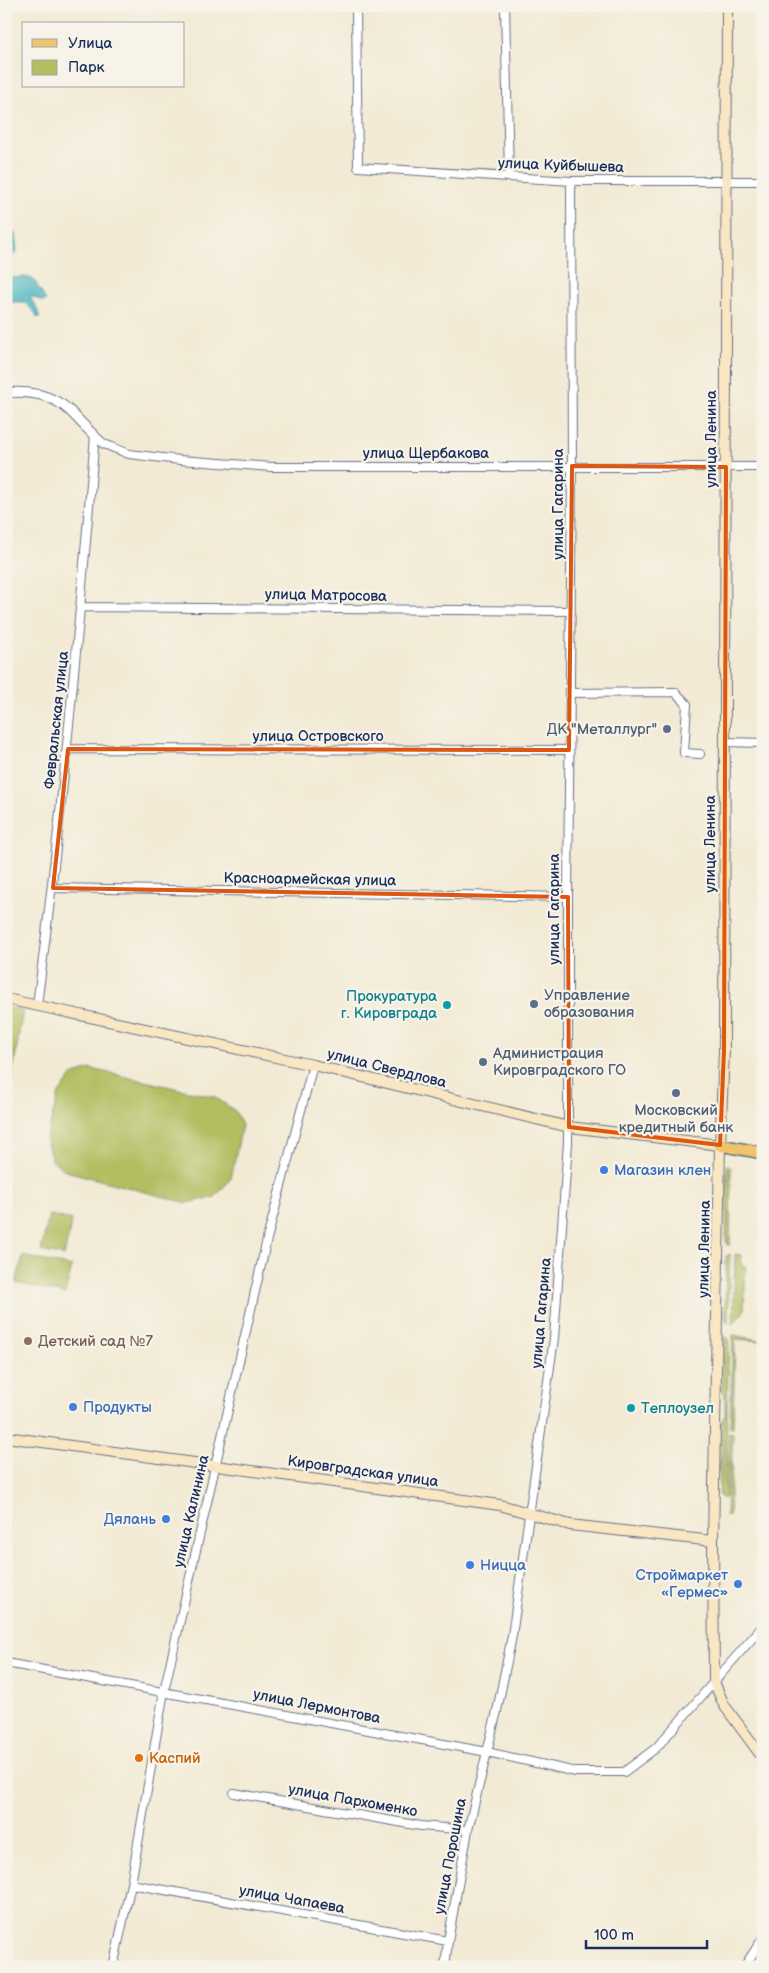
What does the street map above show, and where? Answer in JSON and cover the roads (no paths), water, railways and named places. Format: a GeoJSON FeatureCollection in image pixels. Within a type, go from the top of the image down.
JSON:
{"type":"FeatureCollection","features":[{"type":"Feature","properties":{"kind":"main road","name":"улица Ленина"},"geometry":{"type":"LineString","coordinates":[[714,1682],[713,1541],[720,1145],[724,1050],[727,6]]}},
{"type":"Feature","properties":{"kind":"main road","name":"улица Свердлова"},"geometry":{"type":"LineString","coordinates":[[6,999],[313,1065],[569,1127],[720,1145],[763,1153]]}},
{"type":"Feature","properties":{"kind":"main road","name":"Кировградская улица"},"geometry":{"type":"LineString","coordinates":[[6,1437],[500,1505],[570,1525],[713,1541]]}},
{"type":"Feature","properties":{"kind":"main road"},"geometry":{"type":"LineString","coordinates":[[714,1682],[724,1705],[763,1758]]}},
{"type":"Feature","properties":{"kind":"street","name":"улица Куйбышева"},"geometry":{"type":"LineString","coordinates":[[356,6],[358,167],[571,181],[763,181]]}},
{"type":"Feature","properties":{"kind":"street"},"geometry":{"type":"LineString","coordinates":[[506,6],[509,177]]}},
{"type":"Feature","properties":{"kind":"street","name":"улица Гагарина"},"geometry":{"type":"LineString","coordinates":[[487,1752],[512,1636],[554,1338],[569,1127],[568,897],[572,466],[571,181]]}},
{"type":"Feature","properties":{"kind":"street"},"geometry":{"type":"LineString","coordinates":[[6,393],[32,393],[54,400],[69,410],[95,436]]}},
{"type":"Feature","properties":{"kind":"street","name":"улица Щербакова"},"geometry":{"type":"LineString","coordinates":[[95,436],[104,444],[129,454],[263,466],[763,467]]}},
{"type":"Feature","properties":{"kind":"street","name":"Февральская улица"},"geometry":{"type":"LineString","coordinates":[[37,1006],[53,888],[68,749],[95,436]]}},
{"type":"Feature","properties":{"kind":"street","name":"улица Матросова"},"geometry":{"type":"LineString","coordinates":[[81,607],[570,612]]}},
{"type":"Feature","properties":{"kind":"street"},"geometry":{"type":"LineString","coordinates":[[570,693],[675,692],[687,704],[684,753],[700,754]]}},
{"type":"Feature","properties":{"kind":"street"},"geometry":{"type":"LineString","coordinates":[[725,742],[763,743]]}},
{"type":"Feature","properties":{"kind":"street","name":"улица Островского"},"geometry":{"type":"LineString","coordinates":[[68,749],[569,750]]}},
{"type":"Feature","properties":{"kind":"street","name":"Красноармейская улица"},"geometry":{"type":"LineString","coordinates":[[53,888],[568,897]]}},
{"type":"Feature","properties":{"kind":"street","name":"улица Калинина"},"geometry":{"type":"LineString","coordinates":[[113,1967],[131,1884],[164,1692],[267,1239],[313,1065]]}},
{"type":"Feature","properties":{"kind":"street"},"geometry":{"type":"LineString","coordinates":[[714,1682],[763,1626]]}},
{"type":"Feature","properties":{"kind":"street","name":"улица Лермонтова"},"geometry":{"type":"LineString","coordinates":[[6,1663],[487,1752],[576,1772],[624,1772],[656,1748],[714,1682]]}},
{"type":"Feature","properties":{"kind":"street","name":"улица Порошина"},"geometry":{"type":"LineString","coordinates":[[445,1967],[468,1830],[487,1752]]}},
{"type":"Feature","properties":{"kind":"street","name":"улица Пархоменко"},"geometry":{"type":"LineString","coordinates":[[234,1793],[421,1826],[468,1830]]}},
{"type":"Feature","properties":{"kind":"street","name":"улица Чапаева"},"geometry":{"type":"LineString","coordinates":[[131,1884],[448,1941]]}},
{"type":"Feature","properties":{"kind":"street"},"geometry":{"type":"LineString","coordinates":[[744,1967],[763,1938]]}},
{"type":"Feature","properties":{"kind":"water"},"geometry":{"type":"Polygon","coordinates":[[[6,224],[15,234],[17,251],[6,263],[6,224]]]}},
{"type":"Feature","properties":{"kind":"water"},"geometry":{"type":"Polygon","coordinates":[[[6,276],[27,277],[34,280],[46,300],[43,302],[33,297],[30,298],[36,306],[40,318],[36,317],[36,314],[24,302],[6,302],[6,276]]]}},
{"type":"Feature","properties":{"kind":"place","name":"ДК \"Металлург\""},"geometry":{"type":"Point","coordinates":[667,729]}},
{"type":"Feature","properties":{"kind":"place","name":"Управление образования"},"geometry":{"type":"Point","coordinates":[534,1004]}},
{"type":"Feature","properties":{"kind":"place","name":"Прокуратура г. Кировграда"},"geometry":{"type":"Point","coordinates":[447,1005]}},
{"type":"Feature","properties":{"kind":"place","name":"Администрация Кировградского ГО"},"geometry":{"type":"Point","coordinates":[483,1062]}},
{"type":"Feature","properties":{"kind":"place","name":"Московский кредитный банк"},"geometry":{"type":"Point","coordinates":[676,1093]}},
{"type":"Feature","properties":{"kind":"place","name":"Магазин клен"},"geometry":{"type":"Point","coordinates":[604,1170]}},
{"type":"Feature","properties":{"kind":"place","name":"Детский сад №7"},"geometry":{"type":"Point","coordinates":[28,1341]}},
{"type":"Feature","properties":{"kind":"place","name":"Продукты"},"geometry":{"type":"Point","coordinates":[73,1407]}},
{"type":"Feature","properties":{"kind":"place","name":"Теплоузел"},"geometry":{"type":"Point","coordinates":[631,1408]}},
{"type":"Feature","properties":{"kind":"place","name":"Дялань"},"geometry":{"type":"Point","coordinates":[166,1519]}},
{"type":"Feature","properties":{"kind":"place","name":"Ницца"},"geometry":{"type":"Point","coordinates":[470,1565]}},
{"type":"Feature","properties":{"kind":"place","name":"Строймаркет «Гермес»"},"geometry":{"type":"Point","coordinates":[738,1584]}},
{"type":"Feature","properties":{"kind":"place","name":"Каспий"},"geometry":{"type":"Point","coordinates":[139,1758]}}]}
